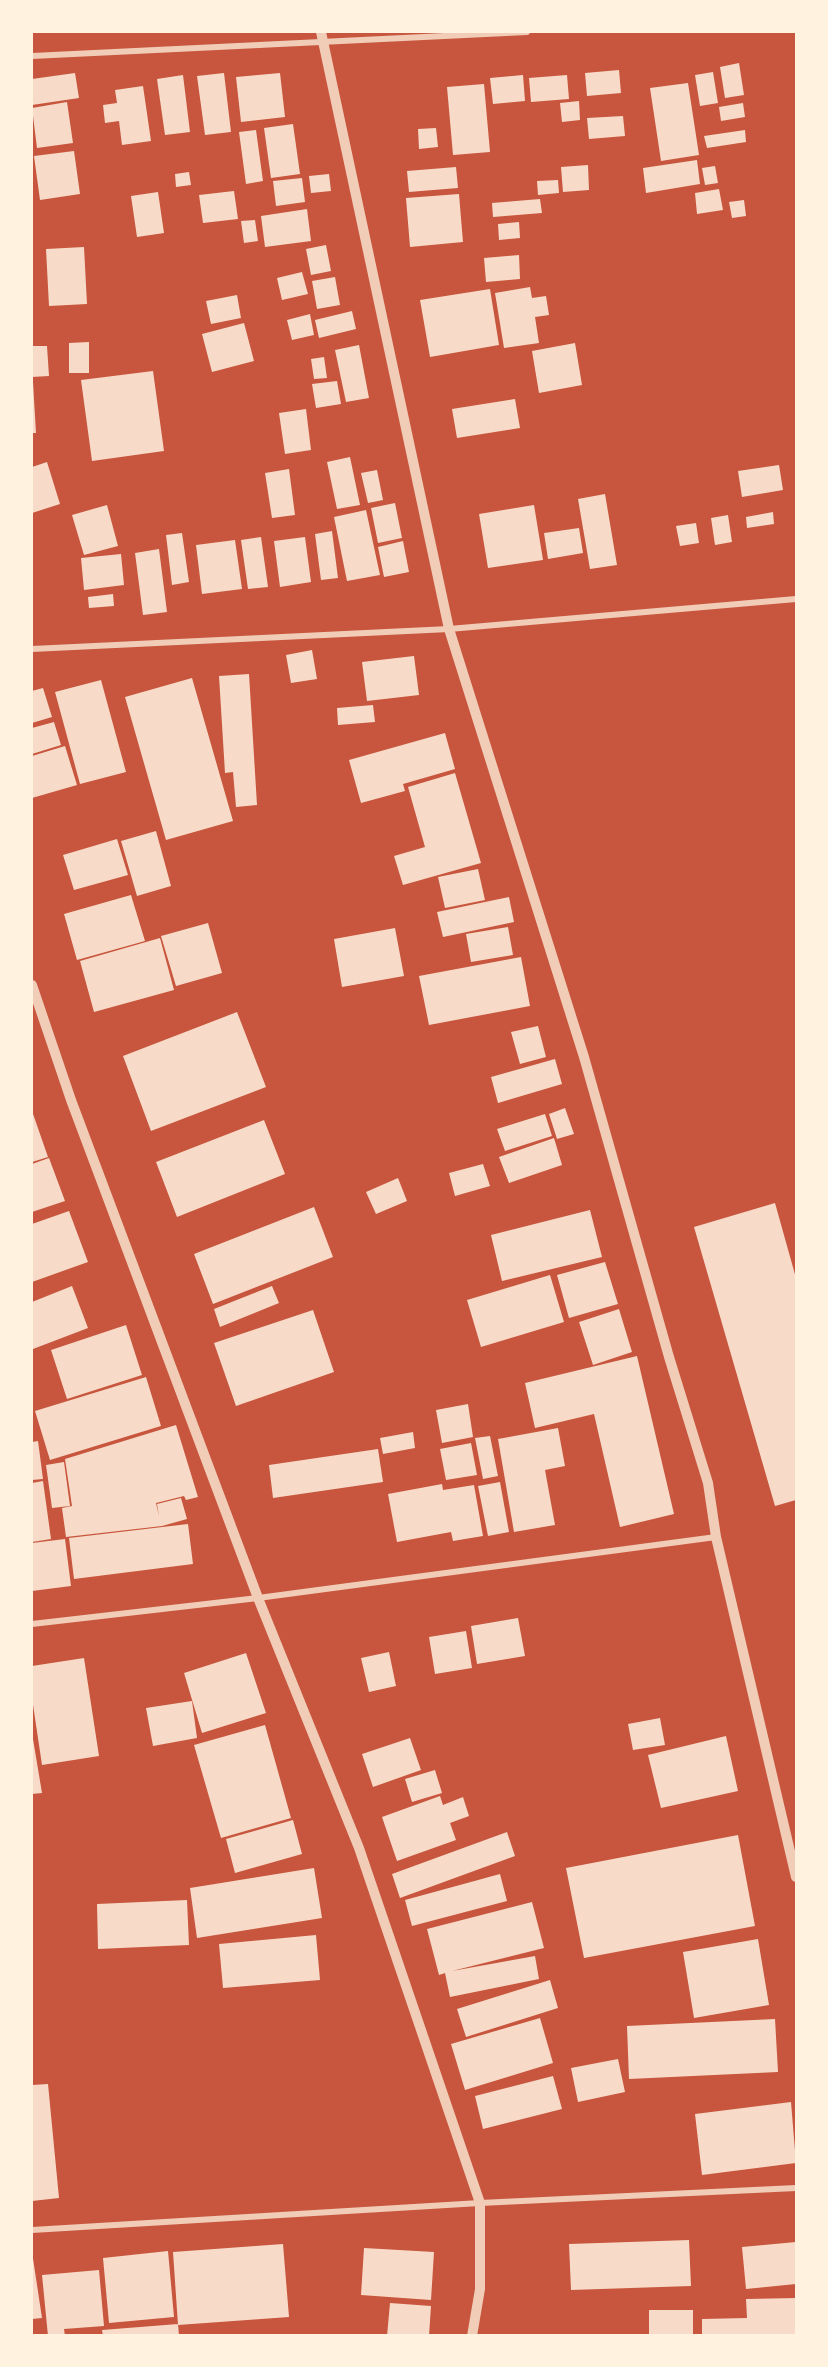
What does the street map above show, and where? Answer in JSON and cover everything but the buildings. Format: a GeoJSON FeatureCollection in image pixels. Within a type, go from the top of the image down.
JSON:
{"type":"FeatureCollection","features":[{"type":"Feature","properties":{"kind":"street"},"geometry":{"type":"LineString","coordinates":[[32,57],[323,37],[527,32]]}},
{"type":"Feature","properties":{"kind":"street"},"geometry":{"type":"LineString","coordinates":[[323,37],[449,629],[584,1057],[669,1357],[708,1483],[716,1537],[796,1877]]}},
{"type":"Feature","properties":{"kind":"street"},"geometry":{"type":"LineString","coordinates":[[32,649],[449,629],[796,599]]}},
{"type":"Feature","properties":{"kind":"street"},"geometry":{"type":"LineString","coordinates":[[32,985],[71,1100],[258,1598],[359,1848],[480,2203],[480,2289],[472,2336]]}},
{"type":"Feature","properties":{"kind":"street"},"geometry":{"type":"LineString","coordinates":[[32,1624],[258,1598],[716,1537]]}},
{"type":"Feature","properties":{"kind":"street"},"geometry":{"type":"LineString","coordinates":[[32,2230],[480,2203],[796,2188]]}}]}
